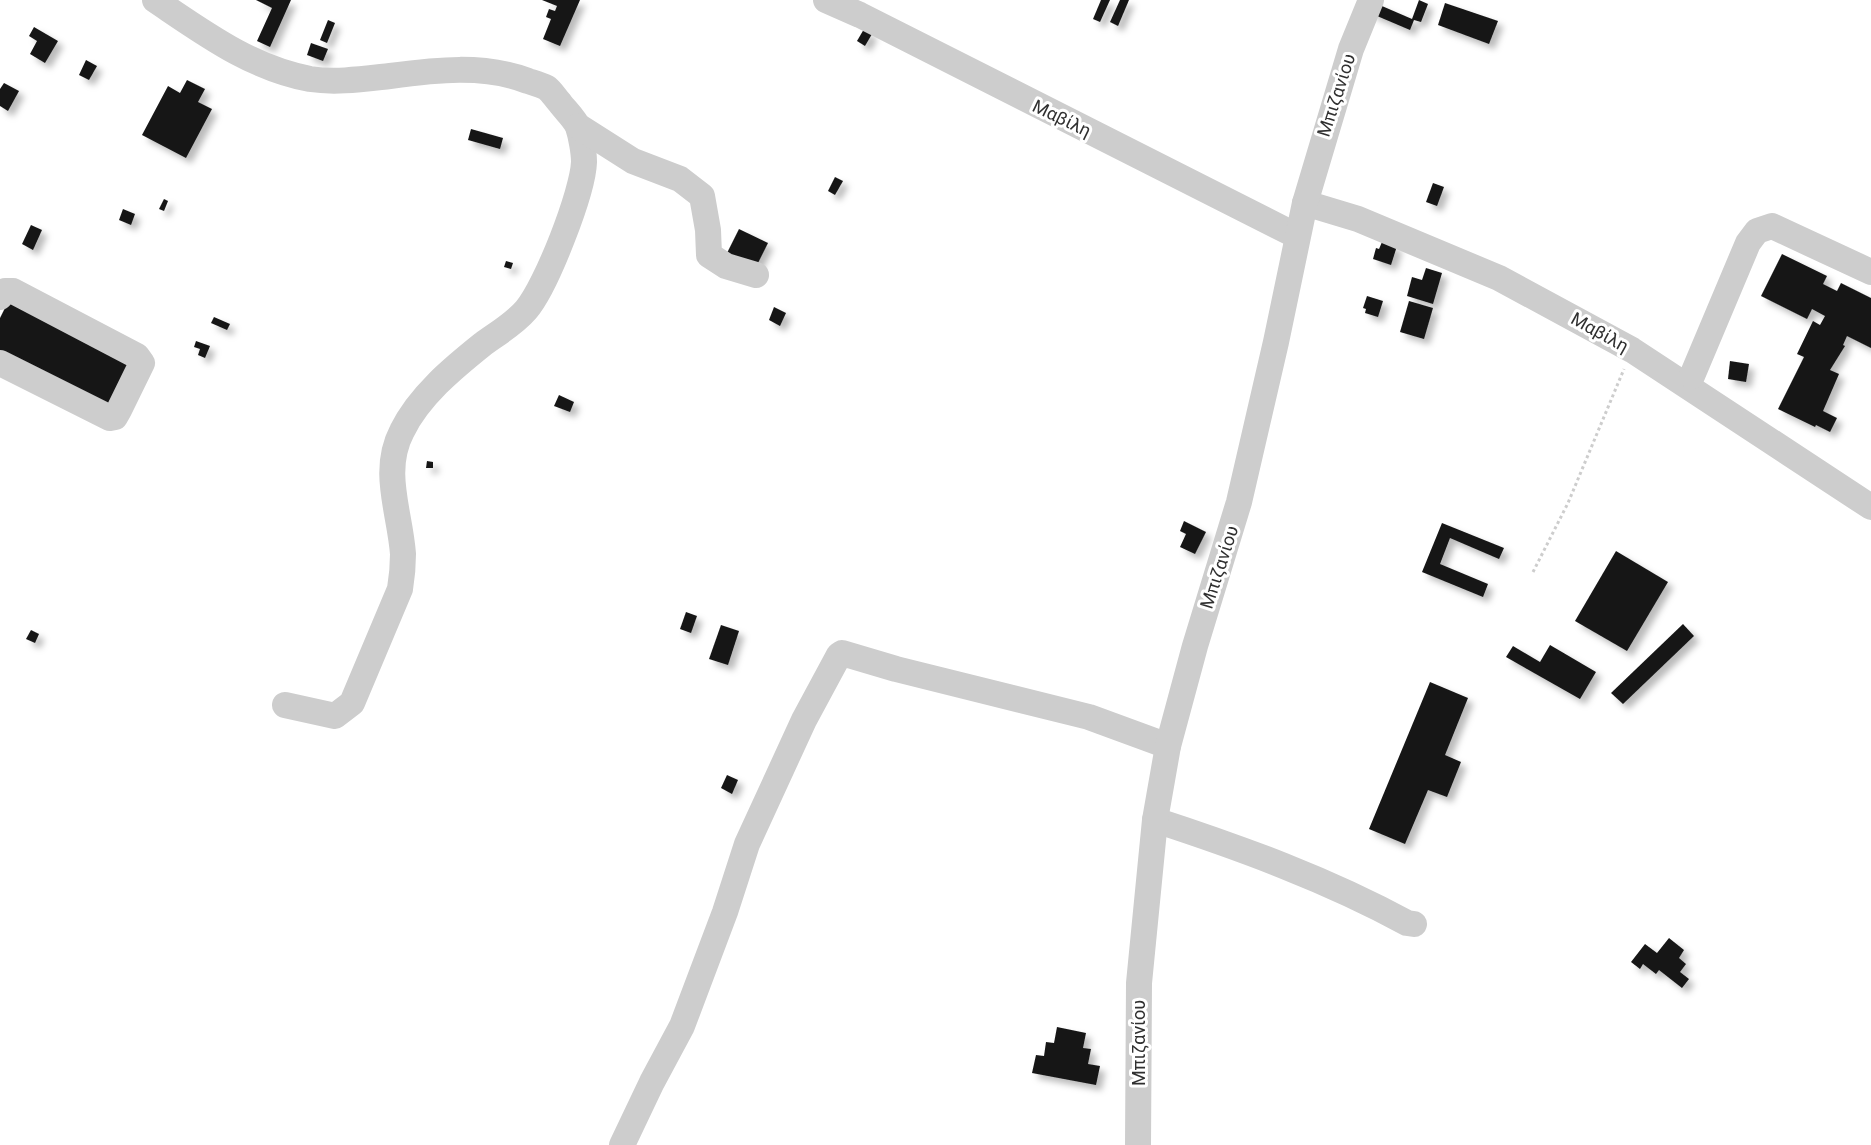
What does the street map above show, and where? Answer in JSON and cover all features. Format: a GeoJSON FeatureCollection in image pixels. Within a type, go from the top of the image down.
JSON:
{"type":"FeatureCollection","features":[{"type":"Feature","properties":{"kind":"street"},"geometry":{"type":"LineString","coordinates":[[155,0],[247,59],[272,69],[308,78],[330,81],[438,71],[477,70],[513,75],[548,89],[578,126],[633,161],[680,179],[702,196],[708,230],[709,255],[726,266],[756,275]]}},
{"type":"Feature","properties":{"kind":"street","name":"Μαβίλη"},"geometry":{"type":"LineString","coordinates":[[826,0],[860,15],[1297,236]]}},
{"type":"Feature","properties":{"kind":"street","name":"Μπιζανίου"},"geometry":{"type":"LineString","coordinates":[[1138,1145],[1139,983],[1155,820],[1168,746],[1195,646],[1239,502],[1305,203],[1336,94],[1371,0]]}},
{"type":"Feature","properties":{"kind":"street"},"geometry":{"type":"LineString","coordinates":[[285,705],[335,716],[352,702],[400,589],[403,552],[391,465],[400,433],[442,378],[516,321],[539,291],[573,209],[584,162],[578,126]]}},
{"type":"Feature","properties":{"kind":"street","name":"Μαβίλη"},"geometry":{"type":"LineString","coordinates":[[1305,203],[1358,219],[1499,278],[1632,350],[1871,507]]}},
{"type":"Feature","properties":{"kind":"street"},"geometry":{"type":"LineString","coordinates":[[1692,376],[1748,243],[1757,231],[1772,226],[1871,272]]}},
{"type":"Feature","properties":{"kind":"street"},"geometry":{"type":"LineString","coordinates":[[0,297],[5,291],[13,291],[137,356],[142,363],[115,417],[110,418],[0,363]]}},
{"type":"Feature","properties":{"kind":"street"},"geometry":{"type":"LineString","coordinates":[[1654,364],[1677,368],[1692,376],[1871,489]]}},
{"type":"Feature","properties":{"kind":"street"},"geometry":{"type":"LineString","coordinates":[[622,1145],[682,1026],[725,912],[747,844],[804,720],[839,655],[843,653],[896,669],[1089,717],[1168,746]]}},
{"type":"Feature","properties":{"kind":"street"},"geometry":{"type":"LineString","coordinates":[[1155,820],[1305,875],[1367,901],[1407,923],[1414,924]]}},
{"type":"Feature","properties":{"kind":"path"},"geometry":{"type":"LineString","coordinates":[[1533,572],[1568,503],[1632,350]]}},
{"type":"Feature","properties":{"kind":"building"},"geometry":{"type":"Polygon","coordinates":[[[256,0],[291,0],[270,47],[257,41],[272,8],[256,0]]]}},
{"type":"Feature","properties":{"kind":"building"},"geometry":{"type":"Polygon","coordinates":[[[542,0],[580,0],[560,46],[543,39],[551,19],[546,17],[549,9],[555,11],[557,6],[542,0]]]}},
{"type":"Feature","properties":{"kind":"building"},"geometry":{"type":"Polygon","coordinates":[[[1101,0],[1110,0],[1100,22],[1093,19],[1101,0]]]}},
{"type":"Feature","properties":{"kind":"building"},"geometry":{"type":"Polygon","coordinates":[[[1120,0],[1129,0],[1118,26],[1110,22],[1120,0]]]}},
{"type":"Feature","properties":{"kind":"building"},"geometry":{"type":"Polygon","coordinates":[[[1419,0],[1428,4],[1421,22],[1414,20],[1410,30],[1370,13],[1375,3],[1412,19],[1419,0]]]}},
{"type":"Feature","properties":{"kind":"building"},"geometry":{"type":"Polygon","coordinates":[[[1445,3],[1498,21],[1489,44],[1438,25],[1445,3]]]}},
{"type":"Feature","properties":{"kind":"building"},"geometry":{"type":"Polygon","coordinates":[[[328,20],[335,23],[327,43],[320,40],[328,20]]]}},
{"type":"Feature","properties":{"kind":"building"},"geometry":{"type":"Polygon","coordinates":[[[34,27],[58,41],[45,63],[30,54],[37,41],[29,36],[34,27]]]}},
{"type":"Feature","properties":{"kind":"building"},"geometry":{"type":"Polygon","coordinates":[[[864,29],[872,34],[865,46],[857,41],[864,29]]]}},
{"type":"Feature","properties":{"kind":"building"},"geometry":{"type":"Polygon","coordinates":[[[311,43],[328,49],[323,61],[307,55],[311,43]]]}},
{"type":"Feature","properties":{"kind":"building"},"geometry":{"type":"Polygon","coordinates":[[[86,60],[97,66],[89,80],[79,75],[86,60]]]}},
{"type":"Feature","properties":{"kind":"building"},"geometry":{"type":"Polygon","coordinates":[[[187,80],[205,89],[198,102],[212,109],[186,158],[142,135],[168,86],[180,93],[187,80]]]}},
{"type":"Feature","properties":{"kind":"building"},"geometry":{"type":"Polygon","coordinates":[[[4,83],[19,91],[8,111],[0,106],[0,89],[4,83]]]}},
{"type":"Feature","properties":{"kind":"building"},"geometry":{"type":"Polygon","coordinates":[[[471,129],[503,138],[500,149],[468,140],[471,129]]]}},
{"type":"Feature","properties":{"kind":"building"},"geometry":{"type":"Polygon","coordinates":[[[835,177],[843,181],[835,195],[828,191],[835,177]]]}},
{"type":"Feature","properties":{"kind":"building"},"geometry":{"type":"Polygon","coordinates":[[[1433,183],[1444,187],[1437,206],[1426,202],[1433,183]]]}},
{"type":"Feature","properties":{"kind":"building"},"geometry":{"type":"Polygon","coordinates":[[[164,199],[168,201],[164,211],[159,209],[164,199]]]}},
{"type":"Feature","properties":{"kind":"building"},"geometry":{"type":"Polygon","coordinates":[[[123,209],[135,214],[131,225],[119,220],[123,209]]]}},
{"type":"Feature","properties":{"kind":"building"},"geometry":{"type":"Polygon","coordinates":[[[31,225],[42,230],[33,250],[22,244],[31,225]]]}},
{"type":"Feature","properties":{"kind":"building"},"geometry":{"type":"Polygon","coordinates":[[[739,229],[768,243],[756,267],[727,253],[739,229]]]}},
{"type":"Feature","properties":{"kind":"building"},"geometry":{"type":"Polygon","coordinates":[[[1382,242],[1397,246],[1391,265],[1373,259],[1376,248],[1379,249],[1382,242]]]}},
{"type":"Feature","properties":{"kind":"building"},"geometry":{"type":"Polygon","coordinates":[[[1782,254],[1827,276],[1823,284],[1837,291],[1841,283],[1871,298],[1871,348],[1847,336],[1843,345],[1845,346],[1830,370],[1839,374],[1823,411],[1837,418],[1830,432],[1778,409],[1804,357],[1797,354],[1813,321],[1820,325],[1825,316],[1812,309],[1807,319],[1761,296],[1782,254]]]}},
{"type":"Feature","properties":{"kind":"building"},"geometry":{"type":"Polygon","coordinates":[[[506,261],[513,263],[511,269],[504,267],[506,261]]]}},
{"type":"Feature","properties":{"kind":"building"},"geometry":{"type":"Polygon","coordinates":[[[1426,268],[1442,273],[1433,304],[1407,296],[1412,277],[1422,280],[1426,268]]]}},
{"type":"Feature","properties":{"kind":"building"},"geometry":{"type":"Polygon","coordinates":[[[1367,296],[1383,301],[1378,317],[1365,313],[1366,309],[1363,308],[1367,296]]]}},
{"type":"Feature","properties":{"kind":"building"},"geometry":{"type":"Polygon","coordinates":[[[1409,301],[1433,308],[1424,339],[1400,332],[1409,301]]]}},
{"type":"Feature","properties":{"kind":"building"},"geometry":{"type":"Polygon","coordinates":[[[8,302],[135,367],[113,412],[0,355],[0,318],[8,302]]]}},
{"type":"Feature","properties":{"kind":"building"},"geometry":{"type":"Polygon","coordinates":[[[774,307],[786,313],[780,326],[769,320],[774,307]]]}},
{"type":"Feature","properties":{"kind":"building"},"geometry":{"type":"Polygon","coordinates":[[[214,317],[230,324],[227,330],[211,323],[214,317]]]}},
{"type":"Feature","properties":{"kind":"building"},"geometry":{"type":"Polygon","coordinates":[[[196,341],[210,346],[205,358],[198,355],[200,349],[194,347],[196,341]]]}},
{"type":"Feature","properties":{"kind":"building"},"geometry":{"type":"Polygon","coordinates":[[[1730,361],[1749,364],[1746,382],[1728,379],[1730,361]]]}},
{"type":"Feature","properties":{"kind":"building"},"geometry":{"type":"Polygon","coordinates":[[[559,395],[574,402],[570,412],[554,406],[559,395]]]}},
{"type":"Feature","properties":{"kind":"building"},"geometry":{"type":"Polygon","coordinates":[[[427,461],[433,462],[433,468],[426,468],[427,461]]]}},
{"type":"Feature","properties":{"kind":"building"},"geometry":{"type":"Polygon","coordinates":[[[1184,521],[1206,532],[1195,554],[1180,547],[1186,534],[1180,531],[1184,521]]]}},
{"type":"Feature","properties":{"kind":"building"},"geometry":{"type":"Polygon","coordinates":[[[1442,523],[1504,548],[1499,559],[1450,538],[1440,564],[1488,584],[1483,597],[1422,572],[1442,523]]]}},
{"type":"Feature","properties":{"kind":"building"},"geometry":{"type":"Polygon","coordinates":[[[1616,551],[1668,582],[1627,651],[1575,621],[1616,551]]]}},
{"type":"Feature","properties":{"kind":"building"},"geometry":{"type":"Polygon","coordinates":[[[686,612],[697,616],[691,633],[680,629],[686,612]]]}},
{"type":"Feature","properties":{"kind":"building"},"geometry":{"type":"Polygon","coordinates":[[[1683,624],[1694,636],[1623,704],[1611,693],[1683,624]]]}},
{"type":"Feature","properties":{"kind":"building"},"geometry":{"type":"Polygon","coordinates":[[[721,625],[739,631],[728,665],[709,659],[721,625]]]}},
{"type":"Feature","properties":{"kind":"building"},"geometry":{"type":"Polygon","coordinates":[[[31,630],[39,634],[35,643],[26,639],[31,630]]]}},
{"type":"Feature","properties":{"kind":"building"},"geometry":{"type":"Polygon","coordinates":[[[1550,645],[1596,672],[1580,699],[1506,657],[1513,646],[1540,662],[1550,645]]]}},
{"type":"Feature","properties":{"kind":"building"},"geometry":{"type":"Polygon","coordinates":[[[1430,682],[1468,698],[1445,755],[1461,762],[1447,797],[1428,790],[1405,844],[1369,829],[1430,682]]]}},
{"type":"Feature","properties":{"kind":"building"},"geometry":{"type":"Polygon","coordinates":[[[727,775],[738,780],[732,794],[721,788],[727,775]]]}},
{"type":"Feature","properties":{"kind":"building"},"geometry":{"type":"Polygon","coordinates":[[[1669,938],[1684,950],[1679,958],[1686,964],[1680,972],[1689,979],[1682,988],[1659,970],[1656,974],[1643,964],[1640,969],[1631,962],[1645,944],[1657,953],[1669,938]]]}},
{"type":"Feature","properties":{"kind":"building"},"geometry":{"type":"Polygon","coordinates":[[[1057,1027],[1086,1033],[1083,1048],[1091,1049],[1088,1064],[1100,1066],[1096,1085],[1032,1073],[1036,1055],[1044,1056],[1046,1042],[1054,1043],[1057,1027]]]}}]}
